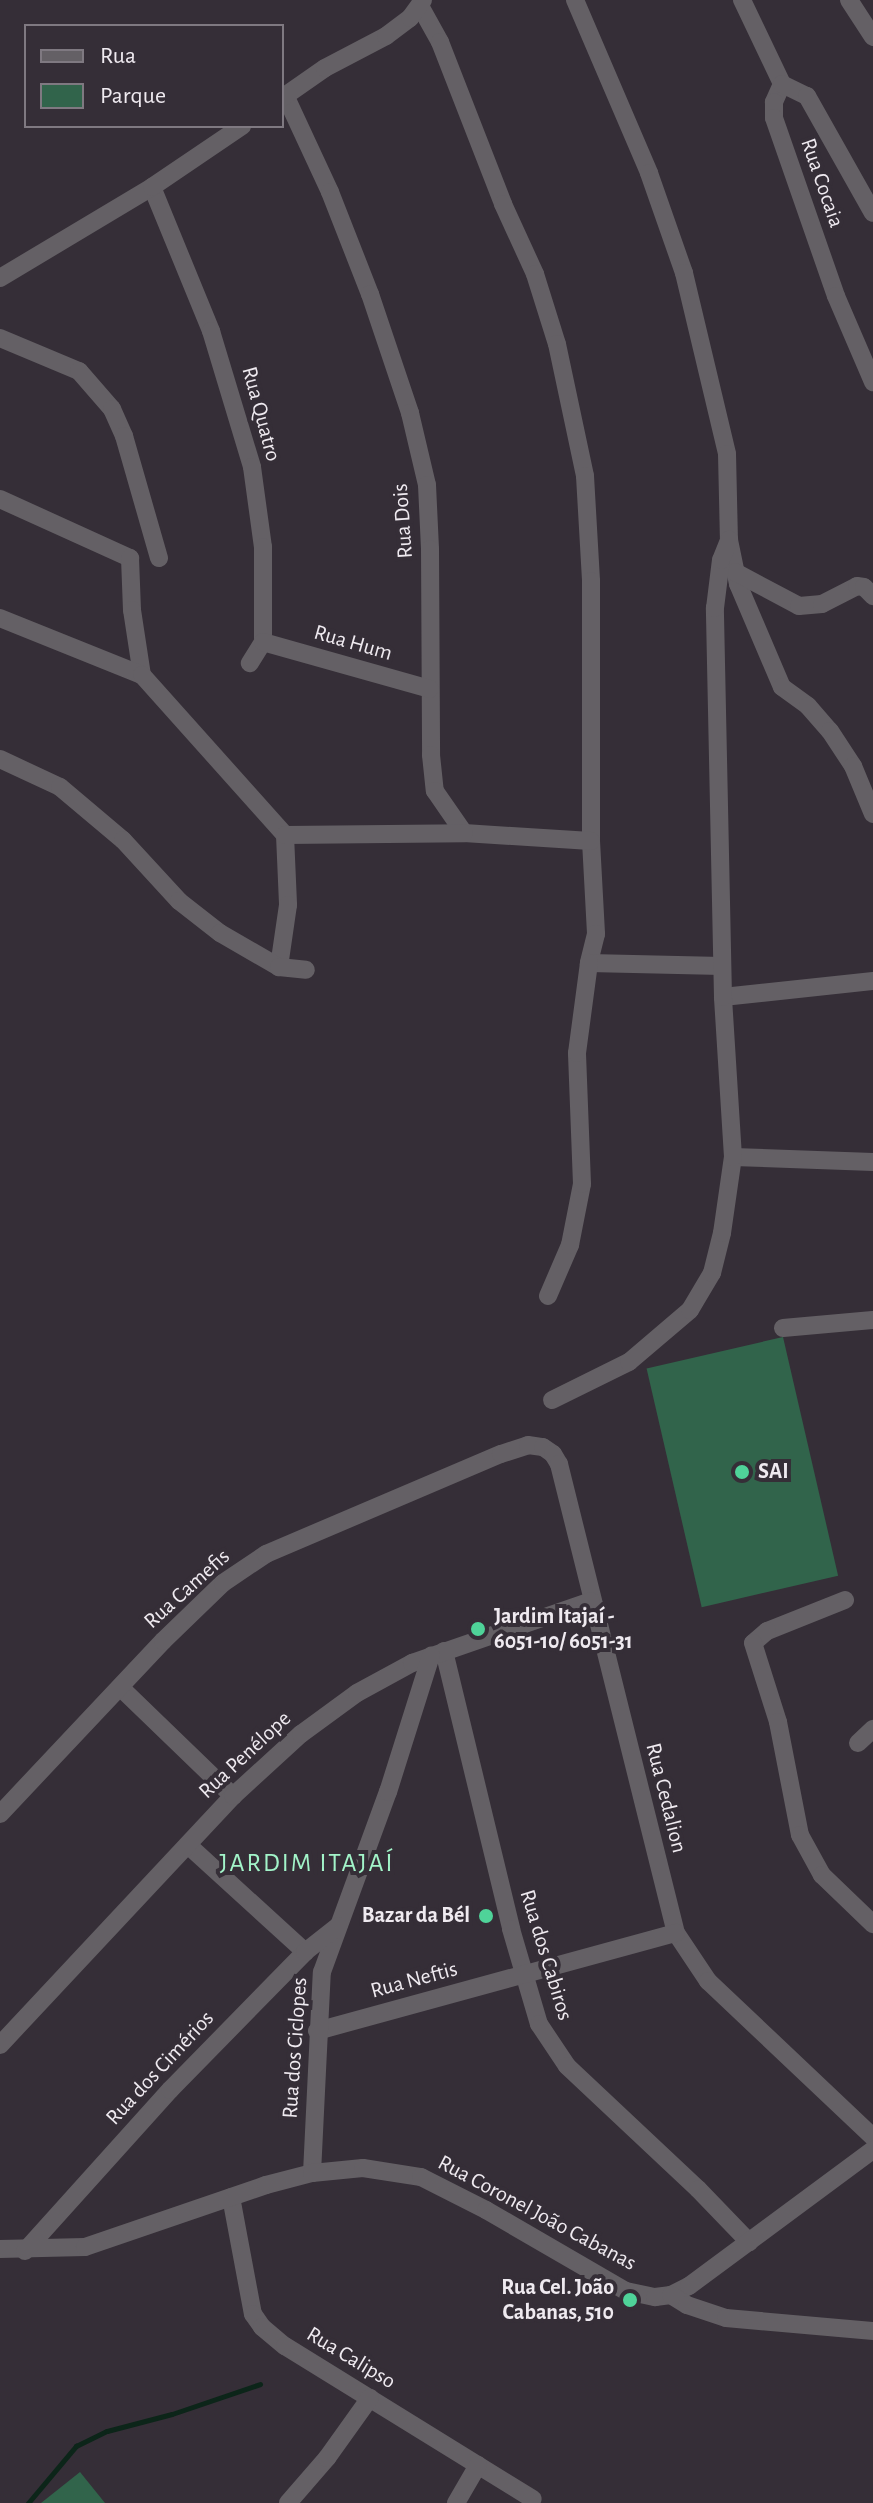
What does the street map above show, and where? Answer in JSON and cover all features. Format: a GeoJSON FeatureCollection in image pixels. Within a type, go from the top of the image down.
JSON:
{"type":"FeatureCollection","features":[{"type":"Feature","properties":{"kind":"street"},"geometry":{"type":"LineString","coordinates":[[742,0],[782,84],[807,96],[873,213]]}},
{"type":"Feature","properties":{"kind":"street"},"geometry":{"type":"LineString","coordinates":[[849,0],[873,37]]}},
{"type":"Feature","properties":{"kind":"street"},"geometry":{"type":"LineString","coordinates":[[284,97],[325,68],[386,36],[422,3],[503,204],[535,274],[551,321],[578,438],[588,504],[591,841],[596,934],[577,1053],[582,1184],[570,1245],[548,1296]]}},
{"type":"Feature","properties":{"kind":"street"},"geometry":{"type":"LineString","coordinates":[[581,3],[649,173],[684,273],[726,448],[729,540],[735,572],[782,687],[816,714],[843,748],[873,814]]}},
{"type":"Feature","properties":{"kind":"street","name":"Rua Cocaia"},"geometry":{"type":"LineString","coordinates":[[782,84],[774,102],[774,118],[836,296],[873,382]]}},
{"type":"Feature","properties":{"kind":"street","name":"Rua Dois"},"geometry":{"type":"LineString","coordinates":[[284,97],[335,204],[410,413],[429,506],[433,783],[464,833]]}},
{"type":"Feature","properties":{"kind":"street"},"geometry":{"type":"LineString","coordinates":[[0,278],[152,187],[239,128]]}},
{"type":"Feature","properties":{"kind":"street","name":"Rua Quatro"},"geometry":{"type":"LineString","coordinates":[[152,187],[211,331],[252,467],[263,547],[263,642]]}},
{"type":"Feature","properties":{"kind":"street"},"geometry":{"type":"LineString","coordinates":[[0,338],[79,371],[112,409],[124,436],[159,558]]}},
{"type":"Feature","properties":{"kind":"street"},"geometry":{"type":"LineString","coordinates":[[0,499],[130,558],[132,610],[142,675]]}},
{"type":"Feature","properties":{"kind":"street"},"geometry":{"type":"LineString","coordinates":[[552,1400],[629,1362],[690,1310],[712,1273],[722,1233],[733,1157],[723,997],[715,608],[721,560],[729,540]]}},
{"type":"Feature","properties":{"kind":"street"},"geometry":{"type":"LineString","coordinates":[[735,572],[799,606],[822,604],[857,586],[864,587],[873,596]]}},
{"type":"Feature","properties":{"kind":"street"},"geometry":{"type":"LineString","coordinates":[[0,618],[142,675],[285,835],[288,905],[279,967]]}},
{"type":"Feature","properties":{"kind":"street"},"geometry":{"type":"LineString","coordinates":[[250,663],[263,642]]}},
{"type":"Feature","properties":{"kind":"street","name":"Rua Hum"},"geometry":{"type":"LineString","coordinates":[[263,642],[430,689]]}},
{"type":"Feature","properties":{"kind":"street"},"geometry":{"type":"LineString","coordinates":[[0,759],[60,787],[123,840],[179,901],[220,933],[279,967],[306,970]]}},
{"type":"Feature","properties":{"kind":"street"},"geometry":{"type":"LineString","coordinates":[[285,835],[464,833],[591,841]]}},
{"type":"Feature","properties":{"kind":"street"},"geometry":{"type":"LineString","coordinates":[[589,963],[722,966]]}},
{"type":"Feature","properties":{"kind":"street"},"geometry":{"type":"LineString","coordinates":[[723,997],[873,981]]}},
{"type":"Feature","properties":{"kind":"street"},"geometry":{"type":"LineString","coordinates":[[733,1157],[873,1162]]}},
{"type":"Feature","properties":{"kind":"street"},"geometry":{"type":"LineString","coordinates":[[783,1328],[873,1320]]}},
{"type":"Feature","properties":{"kind":"street","name":"Rua Cedalion"},"geometry":{"type":"LineString","coordinates":[[501,1454],[528,1445],[543,1447],[553,1454],[559,1464],[676,1933],[708,1981],[873,2137]]}},
{"type":"Feature","properties":{"kind":"street","name":"Rua Camefis"},"geometry":{"type":"LineString","coordinates":[[0,1814],[223,1583],[266,1554],[501,1454]]}},
{"type":"Feature","properties":{"kind":"street"},"geometry":{"type":"LineString","coordinates":[[845,1600],[767,1631],[753,1643],[778,1722],[794,1811],[808,1855],[822,1875],[873,1924]]}},
{"type":"Feature","properties":{"kind":"street","name":"Rua Penélope"},"geometry":{"type":"LineString","coordinates":[[0,2045],[233,1796],[301,1734],[357,1693],[437,1653],[591,1601]]}},
{"type":"Feature","properties":{"kind":"street","name":"Rua dos Ciclopes"},"geometry":{"type":"LineString","coordinates":[[312,2173],[322,1972],[437,1653]]}},
{"type":"Feature","properties":{"kind":"street","name":"Rua dos Cabiros"},"geometry":{"type":"LineString","coordinates":[[437,1653],[523,1976],[539,2024],[567,2066],[749,2242]]}},
{"type":"Feature","properties":{"kind":"street"},"geometry":{"type":"LineString","coordinates":[[121,1688],[233,1796]]}},
{"type":"Feature","properties":{"kind":"street"},"geometry":{"type":"LineString","coordinates":[[858,1743],[873,1729]]}},
{"type":"Feature","properties":{"kind":"street"},"geometry":{"type":"LineString","coordinates":[[188,1845],[305,1952]]}},
{"type":"Feature","properties":{"kind":"street","name":"Rua dos Cimérios"},"geometry":{"type":"LineString","coordinates":[[25,2251],[170,2090],[305,1952],[338,1926]]}},
{"type":"Feature","properties":{"kind":"street","name":"Rua Neftis"},"geometry":{"type":"LineString","coordinates":[[317,2031],[676,1933]]}},
{"type":"Feature","properties":{"kind":"street"},"geometry":{"type":"LineString","coordinates":[[873,2150],[749,2242],[671,2295],[687,2305],[726,2318],[873,2331]]}},
{"type":"Feature","properties":{"kind":"street","name":"Rua Coronel João Cabanas"},"geometry":{"type":"LineString","coordinates":[[0,2249],[25,2251],[85,2247],[312,2173],[363,2168],[421,2177],[486,2210],[626,2291],[655,2297],[671,2295]]}},
{"type":"Feature","properties":{"kind":"street","name":"Rua Calipso"},"geometry":{"type":"LineString","coordinates":[[231,2197],[256,2320],[285,2346],[533,2499]]}},
{"type":"Feature","properties":{"kind":"street"},"geometry":{"type":"LineString","coordinates":[[288,2503],[327,2458],[370,2398]]}},
{"type":"Feature","properties":{"kind":"street"},"geometry":{"type":"LineString","coordinates":[[456,2503],[478,2465]]}},
{"type":"Feature","properties":{"kind":"green space","name":"SAI"},"geometry":{"type":"Polygon","coordinates":[[[783,1337],[838,1576],[702,1607],[647,1368],[783,1337]]]}},
{"type":"Feature","properties":{"kind":"green space"},"geometry":{"type":"Polygon","coordinates":[[[80,2472],[105,2503],[41,2503],[80,2472]]]}},
{"type":"Feature","properties":{"kind":"waterway"},"geometry":{"type":"LineString","coordinates":[[28,2503],[76,2446],[107,2431],[172,2414],[260,2384]]}},
{"type":"Feature","properties":{"kind":"place","name":"SAI"},"geometry":{"type":"Point","coordinates":[742,1472]}},
{"type":"Feature","properties":{"kind":"place","name":"Jardim Itajaí - 6051-10/ 6051-31"},"geometry":{"type":"Point","coordinates":[478,1629]}},
{"type":"Feature","properties":{"kind":"place","name":"Bazar da Bél"},"geometry":{"type":"Point","coordinates":[486,1916]}},
{"type":"Feature","properties":{"kind":"place","name":"Rua Cel. João Cabanas, 510"},"geometry":{"type":"Point","coordinates":[630,2300]}},
{"type":"Feature","properties":{"kind":"district","name":"JARDIM ITAJAÍ"},"geometry":{"type":"Point","coordinates":[307,1864]}}]}
